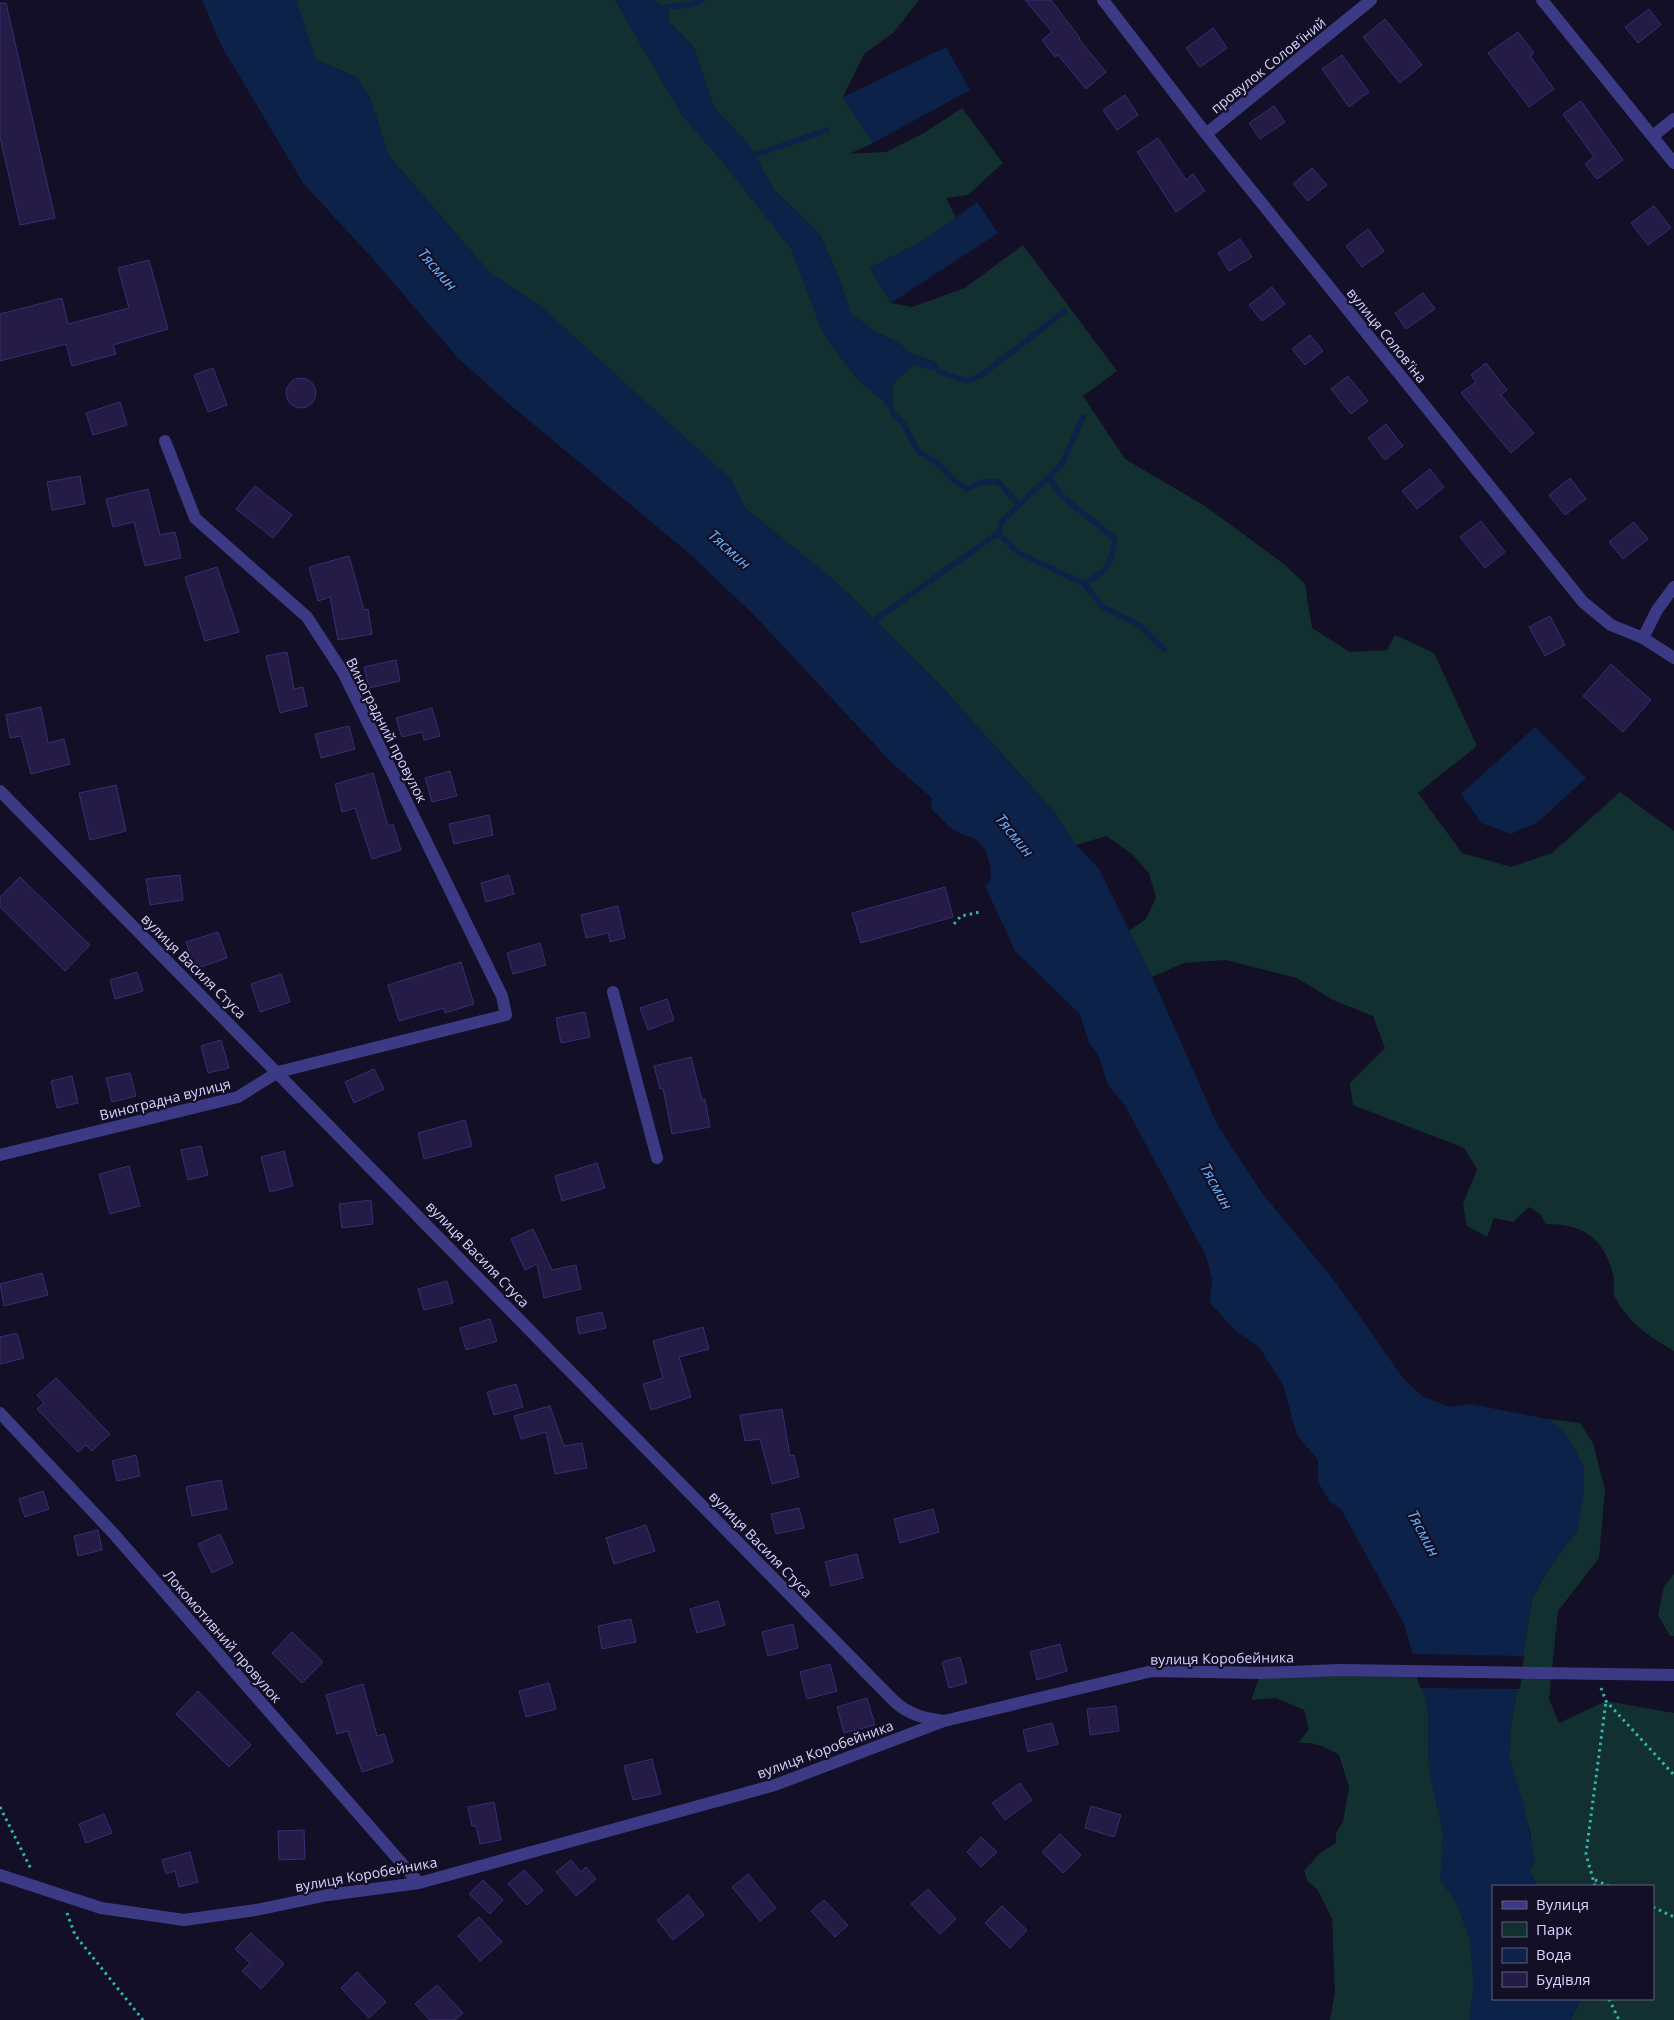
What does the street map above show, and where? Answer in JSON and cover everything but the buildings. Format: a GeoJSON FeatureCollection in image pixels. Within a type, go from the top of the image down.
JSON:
{"type":"FeatureCollection","features":[{"type":"Feature","properties":{"kind":"street","name":"вулиця Солов'їна"},"geometry":{"type":"LineString","coordinates":[[1103,0],[1206,134],[1582,602],[1611,625],[1643,638],[1674,658]]}},
{"type":"Feature","properties":{"kind":"street","name":"провулок Солов'їний"},"geometry":{"type":"LineString","coordinates":[[1206,134],[1372,0]]}},
{"type":"Feature","properties":{"kind":"street"},"geometry":{"type":"LineString","coordinates":[[1542,0],[1674,163]]}},
{"type":"Feature","properties":{"kind":"street"},"geometry":{"type":"LineString","coordinates":[[1653,136],[1674,119]]}},
{"type":"Feature","properties":{"kind":"street","name":"Виноградний провулок"},"geometry":{"type":"LineString","coordinates":[[165,441],[195,518],[307,617],[344,674],[502,996],[506,1015]]}},
{"type":"Feature","properties":{"kind":"street"},"geometry":{"type":"LineString","coordinates":[[1643,638],[1657,610],[1674,587]]}},
{"type":"Feature","properties":{"kind":"street","name":"вулиця Василя Стуса"},"geometry":{"type":"LineString","coordinates":[[0,791],[278,1072],[894,1702],[903,1710],[918,1716],[944,1721]]}},
{"type":"Feature","properties":{"kind":"street"},"geometry":{"type":"LineString","coordinates":[[613,992],[657,1158]]}},
{"type":"Feature","properties":{"kind":"street","name":"Виноградна вулиця"},"geometry":{"type":"LineString","coordinates":[[0,1155],[238,1097],[278,1072],[506,1015]]}},
{"type":"Feature","properties":{"kind":"street","name":"Локомотивний провулок"},"geometry":{"type":"LineString","coordinates":[[0,1413],[113,1533],[419,1883]]}},
{"type":"Feature","properties":{"kind":"street","name":"вулиця Коробейника"},"geometry":{"type":"LineString","coordinates":[[0,1875],[100,1908],[184,1920],[256,1910],[328,1895],[419,1883],[775,1784],[944,1721],[1152,1672],[1261,1673],[1339,1670],[1674,1674]]}},
{"type":"Feature","properties":{"kind":"path"},"geometry":{"type":"LineString","coordinates":[[954,924],[960,916],[980,912]]}},
{"type":"Feature","properties":{"kind":"path"},"geometry":{"type":"LineString","coordinates":[[1596,1673],[1606,1701],[1674,1775]]}},
{"type":"Feature","properties":{"kind":"path"},"geometry":{"type":"LineString","coordinates":[[1595,1885],[1586,1854],[1606,1701]]}},
{"type":"Feature","properties":{"kind":"path"},"geometry":{"type":"LineString","coordinates":[[0,1807],[41,1889]]}},
{"type":"Feature","properties":{"kind":"path"},"geometry":{"type":"LineString","coordinates":[[1594,1880],[1606,1885]]}},
{"type":"Feature","properties":{"kind":"path"},"geometry":{"type":"LineString","coordinates":[[59,1893],[75,1935],[143,2020]]}},
{"type":"Feature","properties":{"kind":"path"},"geometry":{"type":"LineString","coordinates":[[1654,1907],[1674,1917]]}},
{"type":"Feature","properties":{"kind":"path"},"geometry":{"type":"LineString","coordinates":[[1609,2000],[1618,2020]]}},
{"type":"Feature","properties":{"kind":"green space"},"geometry":{"type":"Polygon","coordinates":[[[296,0],[615,0],[682,115],[717,155],[791,248],[823,333],[857,379],[884,401],[893,413],[892,384],[914,365],[937,363],[909,353],[899,343],[874,331],[851,314],[841,283],[820,235],[774,190],[749,145],[714,108],[694,48],[669,22],[668,7],[650,0],[919,0],[894,32],[864,54],[843,97],[873,143],[849,154],[886,152],[924,133],[962,108],[1003,163],[968,195],[946,198],[956,218],[923,241],[870,268],[891,303],[912,307],[965,288],[1023,245],[1117,371],[1083,396],[1125,459],[1205,506],[1284,564],[1305,584],[1312,628],[1350,652],[1387,650],[1395,635],[1434,653],[1477,746],[1418,793],[1462,853],[1511,867],[1552,853],[1620,792],[1674,831],[1674,1351],[1640,1328],[1620,1306],[1614,1294],[1614,1277],[1609,1261],[1604,1251],[1590,1235],[1570,1227],[1546,1224],[1540,1214],[1529,1207],[1513,1222],[1494,1218],[1487,1237],[1467,1226],[1463,1204],[1477,1169],[1464,1148],[1353,1105],[1350,1083],[1385,1048],[1373,1016],[1333,1000],[1297,978],[1226,960],[1184,963],[1152,977],[1129,931],[1146,919],[1156,898],[1149,873],[1131,853],[1106,836],[1076,845],[1054,812],[939,684],[836,582],[746,509],[730,479],[540,306],[490,273],[389,156],[369,95],[356,77],[316,60],[296,0]]]}},
{"type":"Feature","properties":{"kind":"green space"},"geometry":{"type":"Polygon","coordinates":[[[1548,1419],[1580,1423],[1593,1443],[1605,1490],[1599,1558],[1558,1611],[1549,1699],[1559,1723],[1606,1701],[1674,1713],[1674,2020],[1571,2020],[1581,2000],[1654,2000],[1654,1885],[1537,1885],[1530,1871],[1531,1836],[1509,1756],[1511,1725],[1532,1599],[1552,1563],[1577,1531],[1566,1434],[1548,1419]]]}},
{"type":"Feature","properties":{"kind":"green space"},"geometry":{"type":"Polygon","coordinates":[[[1674,1574],[1674,1636],[1670,1636],[1658,1615],[1664,1586],[1674,1574]]]}},
{"type":"Feature","properties":{"kind":"green space"},"geometry":{"type":"Polygon","coordinates":[[[1418,1671],[1428,1707],[1429,1769],[1443,1832],[1441,1880],[1457,1904],[1470,1940],[1474,1987],[1469,2020],[1330,2020],[1335,1993],[1332,1919],[1317,1889],[1308,1882],[1304,1871],[1320,1853],[1336,1843],[1336,1833],[1343,1822],[1349,1787],[1339,1755],[1309,1743],[1298,1743],[1309,1729],[1304,1710],[1276,1698],[1251,1700],[1261,1673],[1418,1671]]]}},
{"type":"Feature","properties":{"kind":"water","name":"Тясмин"},"geometry":{"type":"Polygon","coordinates":[[[202,0],[296,0],[316,60],[356,77],[369,95],[389,156],[490,273],[540,306],[731,479],[746,509],[836,582],[939,684],[1054,812],[1076,845],[1099,869],[1152,977],[1217,1124],[1262,1193],[1337,1284],[1403,1378],[1422,1396],[1450,1407],[1470,1404],[1548,1419],[1566,1434],[1584,1466],[1584,1496],[1577,1531],[1552,1563],[1532,1599],[1511,1725],[1509,1756],[1523,1802],[1535,1860],[1530,1871],[1537,1885],[1492,1885],[1492,2000],[1581,2000],[1571,2020],[1469,2020],[1474,1987],[1470,1940],[1457,1904],[1440,1880],[1443,1832],[1429,1769],[1428,1707],[1404,1624],[1341,1509],[1330,1502],[1318,1482],[1318,1460],[1297,1435],[1283,1385],[1260,1348],[1237,1332],[1210,1303],[1212,1280],[1206,1256],[1124,1104],[1108,1085],[1098,1054],[1089,1043],[1080,1014],[1015,951],[985,886],[991,880],[991,874],[988,856],[982,846],[973,838],[957,832],[941,819],[931,808],[932,798],[892,763],[755,616],[690,554],[509,404],[458,358],[372,258],[303,183],[221,45],[202,0]]]}},
{"type":"Feature","properties":{"kind":"water"},"geometry":{"type":"Polygon","coordinates":[[[615,0],[650,0],[668,7],[669,22],[694,48],[714,108],[749,145],[774,190],[820,235],[841,283],[851,314],[874,331],[899,343],[909,353],[937,363],[940,372],[914,365],[892,384],[893,414],[884,401],[857,379],[823,333],[791,248],[717,155],[682,115],[615,0]]]}},
{"type":"Feature","properties":{"kind":"water"},"geometry":{"type":"Polygon","coordinates":[[[946,47],[970,90],[873,143],[843,97],[946,47]]]}},
{"type":"Feature","properties":{"kind":"water"},"geometry":{"type":"Polygon","coordinates":[[[977,202],[998,233],[891,303],[870,268],[923,241],[977,202]]]}},
{"type":"Feature","properties":{"kind":"water"},"geometry":{"type":"Polygon","coordinates":[[[1535,727],[1586,778],[1538,822],[1511,834],[1481,823],[1461,794],[1535,727]]]}},
{"type":"Feature","properties":{"kind":"pier"},"geometry":{"type":"Polygon","coordinates":[[[1410,1654],[1524,1656],[1520,1689],[1420,1688],[1410,1654]]]}},
{"type":"Feature","properties":{"kind":"waterway"},"geometry":{"type":"LineString","coordinates":[[668,7],[693,4],[703,0]]}},
{"type":"Feature","properties":{"kind":"waterway"},"geometry":{"type":"LineString","coordinates":[[755,155],[827,130]]}},
{"type":"Feature","properties":{"kind":"waterway"},"geometry":{"type":"LineString","coordinates":[[940,372],[966,381],[980,376],[1064,312]]}},
{"type":"Feature","properties":{"kind":"waterway"},"geometry":{"type":"LineString","coordinates":[[893,414],[903,423],[918,451],[940,465],[955,481],[967,489],[983,482],[998,482],[1019,505]]}},
{"type":"Feature","properties":{"kind":"waterway"},"geometry":{"type":"LineString","coordinates":[[869,624],[998,533],[1002,521],[1062,464],[1083,417]]}},
{"type":"Feature","properties":{"kind":"waterway"},"geometry":{"type":"LineString","coordinates":[[998,533],[1017,552],[1084,584],[1107,567],[1112,556],[1115,539],[1062,496],[1049,477]]}},
{"type":"Feature","properties":{"kind":"waterway"},"geometry":{"type":"LineString","coordinates":[[1084,584],[1103,607],[1139,625],[1164,649]]}}]}
